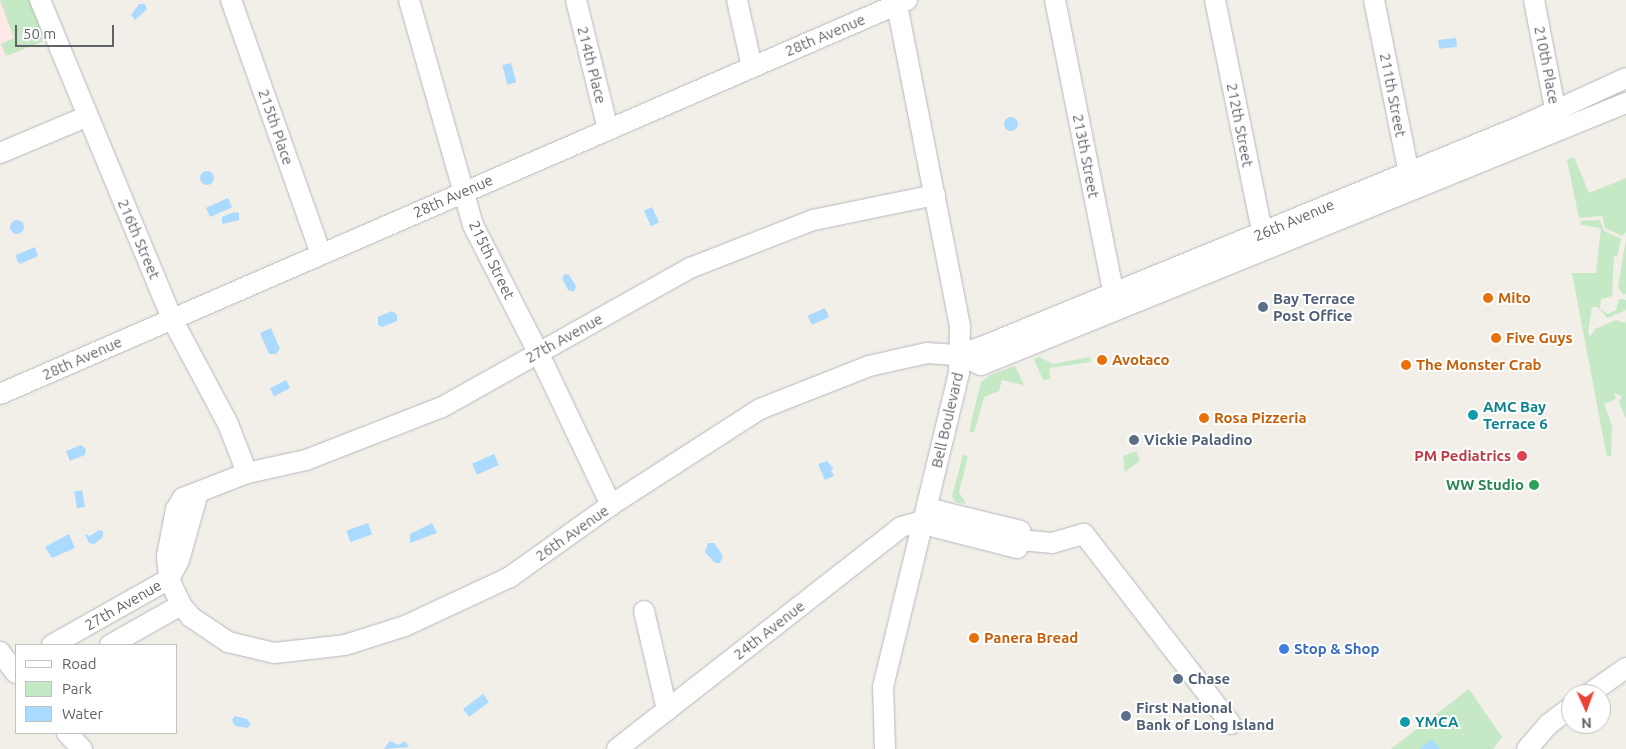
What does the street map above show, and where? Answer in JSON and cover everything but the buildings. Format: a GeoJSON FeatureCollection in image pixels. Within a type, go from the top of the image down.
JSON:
{"type":"FeatureCollection","features":[{"type":"Feature","properties":{"kind":"street","name":"216th Street"},"geometry":{"type":"LineString","coordinates":[[40,0],[172,319],[228,424],[247,473]]}},
{"type":"Feature","properties":{"kind":"street","name":"215th Place"},"geometry":{"type":"LineString","coordinates":[[231,0],[321,254]]}},
{"type":"Feature","properties":{"kind":"street","name":"215th Street"},"geometry":{"type":"LineString","coordinates":[[408,0],[473,225],[538,352],[611,505]]}},
{"type":"Feature","properties":{"kind":"street","name":"214th Place"},"geometry":{"type":"LineString","coordinates":[[576,0],[608,129]]}},
{"type":"Feature","properties":{"kind":"street"},"geometry":{"type":"LineString","coordinates":[[737,0],[752,67]]}},
{"type":"Feature","properties":{"kind":"street","name":"213th Street"},"geometry":{"type":"LineString","coordinates":[[1055,0],[1111,281],[1120,301]]}},
{"type":"Feature","properties":{"kind":"street","name":"212th Street"},"geometry":{"type":"LineString","coordinates":[[1215,0],[1267,241]]}},
{"type":"Feature","properties":{"kind":"street","name":"211th Street"},"geometry":{"type":"LineString","coordinates":[[1374,0],[1410,181]]}},
{"type":"Feature","properties":{"kind":"street","name":"210th Place"},"geometry":{"type":"LineString","coordinates":[[1534,0],[1558,121]]}},
{"type":"Feature","properties":{"kind":"street","name":"28th Avenue"},"geometry":{"type":"LineString","coordinates":[[0,394],[900,2]]}},
{"type":"Feature","properties":{"kind":"street","name":"Bell Boulevard"},"geometry":{"type":"LineString","coordinates":[[885,749],[883,687],[925,520],[959,372],[960,326],[934,195],[900,2]]}},
{"type":"Feature","properties":{"kind":"street","name":"26th Avenue"},"geometry":{"type":"LineString","coordinates":[[1558,121],[1626,78]]}},
{"type":"Feature","properties":{"kind":"street","name":"26th Avenue"},"geometry":{"type":"LineString","coordinates":[[181,605],[191,617],[228,642],[274,653],[345,645],[405,626],[510,577],[611,505],[769,405],[869,366],[927,353],[959,355],[1120,301],[1558,121],[1626,103]]}},
{"type":"Feature","properties":{"kind":"street"},"geometry":{"type":"LineString","coordinates":[[0,153],[88,116]]}},
{"type":"Feature","properties":{"kind":"street","name":"27th Avenue"},"geometry":{"type":"LineString","coordinates":[[54,644],[169,579],[179,560],[198,493],[247,473],[306,460],[442,408],[538,352],[690,268],[813,220],[934,195]]}},
{"type":"Feature","properties":{"kind":"street"},"geometry":{"type":"LineString","coordinates":[[925,520],[935,527],[1052,543],[1084,534],[1232,724]]}},
{"type":"Feature","properties":{"kind":"street","name":"24th Avenue"},"geometry":{"type":"LineString","coordinates":[[617,749],[900,526],[925,520]]}},
{"type":"Feature","properties":{"kind":"street","name":"27th Avenue"},"geometry":{"type":"LineString","coordinates":[[112,644],[181,605],[169,579]]}},
{"type":"Feature","properties":{"kind":"street"},"geometry":{"type":"LineString","coordinates":[[644,611],[667,710]]}},
{"type":"Feature","properties":{"kind":"street"},"geometry":{"type":"LineString","coordinates":[[1603,684],[1626,668]]}},
{"type":"Feature","properties":{"kind":"street"},"geometry":{"type":"LineString","coordinates":[[1527,749],[1549,724],[1561,715]]}},
{"type":"Feature","properties":{"kind":"street"},"geometry":{"type":"LineString","coordinates":[[68,734],[82,749]]}},
{"type":"Feature","properties":{"kind":"shaded area"},"geometry":{"type":"Polygon","coordinates":[[[0,0],[29,0],[47,40],[0,59],[0,0]]]}},
{"type":"Feature","properties":{"kind":"green space"},"geometry":{"type":"Polygon","coordinates":[[[0,0],[29,0],[47,40],[6,56],[1,44],[14,38],[0,0]]]}},
{"type":"Feature","properties":{"kind":"green space"},"geometry":{"type":"Polygon","coordinates":[[[1574,157],[1589,193],[1626,178],[1626,232],[1622,236],[1605,228],[1602,216],[1579,218],[1567,160],[1574,157]]]}},
{"type":"Feature","properties":{"kind":"green space"},"geometry":{"type":"Polygon","coordinates":[[[1600,220],[1604,231],[1621,239],[1617,256],[1614,256],[1612,296],[1601,299],[1600,309],[1608,314],[1616,310],[1619,299],[1626,300],[1626,310],[1607,318],[1598,307],[1592,307],[1588,333],[1590,337],[1595,329],[1616,320],[1625,323],[1626,319],[1626,419],[1619,402],[1622,396],[1614,393],[1616,399],[1604,404],[1612,426],[1611,456],[1607,457],[1572,273],[1596,273],[1601,228],[1581,225],[1580,221],[1600,220]]]}},
{"type":"Feature","properties":{"kind":"green space"},"geometry":{"type":"Polygon","coordinates":[[[1626,239],[1626,294],[1623,294],[1618,287],[1626,239]]]}},
{"type":"Feature","properties":{"kind":"green space"},"geometry":{"type":"Polygon","coordinates":[[[1039,357],[1053,364],[1090,357],[1091,362],[1049,368],[1050,379],[1043,380],[1034,359],[1039,357]]]}},
{"type":"Feature","properties":{"kind":"green space"},"geometry":{"type":"Polygon","coordinates":[[[1015,366],[1024,385],[1002,380],[999,391],[984,397],[974,433],[969,431],[981,382],[990,375],[1015,366]]]}},
{"type":"Feature","properties":{"kind":"green space"},"geometry":{"type":"Polygon","coordinates":[[[1136,451],[1140,460],[1125,472],[1123,456],[1136,451]]]}},
{"type":"Feature","properties":{"kind":"green space"},"geometry":{"type":"Polygon","coordinates":[[[963,455],[968,456],[959,492],[966,504],[955,502],[952,496],[963,455]]]}},
{"type":"Feature","properties":{"kind":"green space"},"geometry":{"type":"Polygon","coordinates":[[[1469,689],[1502,737],[1493,749],[1391,749],[1469,689]]]}},
{"type":"Feature","properties":{"kind":"water"},"geometry":{"type":"Polygon","coordinates":[[[139,4],[145,4],[147,9],[135,20],[131,15],[139,4]]]}},
{"type":"Feature","properties":{"kind":"water"},"geometry":{"type":"Polygon","coordinates":[[[1456,38],[1457,47],[1439,49],[1438,40],[1456,38]]]}},
{"type":"Feature","properties":{"kind":"water"},"geometry":{"type":"Polygon","coordinates":[[[511,63],[516,82],[507,85],[502,65],[511,63]]]}},
{"type":"Feature","properties":{"kind":"water"},"geometry":{"type":"Polygon","coordinates":[[[1008,117],[1014,117],[1018,124],[1014,131],[1008,131],[1004,127],[1004,121],[1008,117]]]}},
{"type":"Feature","properties":{"kind":"water"},"geometry":{"type":"Polygon","coordinates":[[[207,171],[212,173],[214,178],[212,183],[207,185],[202,183],[200,178],[202,173],[207,171]]]}},
{"type":"Feature","properties":{"kind":"water"},"geometry":{"type":"Polygon","coordinates":[[[228,198],[232,207],[210,217],[206,208],[228,198]]]}},
{"type":"Feature","properties":{"kind":"water"},"geometry":{"type":"Polygon","coordinates":[[[652,207],[659,222],[651,226],[644,211],[652,207]]]}},
{"type":"Feature","properties":{"kind":"water"},"geometry":{"type":"Polygon","coordinates":[[[234,212],[239,213],[239,220],[222,224],[222,217],[234,212]]]}},
{"type":"Feature","properties":{"kind":"water"},"geometry":{"type":"Polygon","coordinates":[[[17,220],[22,222],[24,227],[22,232],[17,234],[12,232],[10,227],[12,222],[17,220]]]}},
{"type":"Feature","properties":{"kind":"water"},"geometry":{"type":"Polygon","coordinates":[[[35,247],[38,256],[20,264],[17,261],[16,255],[35,247]]]}},
{"type":"Feature","properties":{"kind":"water"},"geometry":{"type":"Polygon","coordinates":[[[565,274],[569,275],[576,286],[574,292],[568,290],[562,278],[565,274]]]}},
{"type":"Feature","properties":{"kind":"water"},"geometry":{"type":"Polygon","coordinates":[[[825,308],[829,317],[812,325],[808,316],[825,308]]]}},
{"type":"Feature","properties":{"kind":"water"},"geometry":{"type":"Polygon","coordinates":[[[392,311],[397,315],[397,321],[382,327],[378,325],[378,317],[392,311]]]}},
{"type":"Feature","properties":{"kind":"water"},"geometry":{"type":"Polygon","coordinates":[[[271,328],[280,349],[276,354],[269,354],[260,333],[271,328]]]}},
{"type":"Feature","properties":{"kind":"water"},"geometry":{"type":"Polygon","coordinates":[[[286,380],[290,388],[274,396],[270,388],[286,380]]]}},
{"type":"Feature","properties":{"kind":"water"},"geometry":{"type":"Polygon","coordinates":[[[81,445],[86,449],[85,455],[70,461],[66,451],[81,445]]]}},
{"type":"Feature","properties":{"kind":"water"},"geometry":{"type":"Polygon","coordinates":[[[494,454],[499,465],[477,475],[472,464],[494,454]]]}},
{"type":"Feature","properties":{"kind":"water"},"geometry":{"type":"Polygon","coordinates":[[[827,461],[834,469],[831,470],[834,476],[825,480],[818,464],[827,461]]]}},
{"type":"Feature","properties":{"kind":"water"},"geometry":{"type":"Polygon","coordinates":[[[82,490],[85,507],[77,508],[74,491],[82,490]]]}},
{"type":"Feature","properties":{"kind":"water"},"geometry":{"type":"Polygon","coordinates":[[[368,523],[372,534],[350,542],[346,531],[368,523]]]}},
{"type":"Feature","properties":{"kind":"water"},"geometry":{"type":"Polygon","coordinates":[[[432,523],[437,533],[410,543],[410,534],[432,523]]]}},
{"type":"Feature","properties":{"kind":"water"},"geometry":{"type":"Polygon","coordinates":[[[99,530],[103,531],[103,537],[94,544],[89,543],[85,534],[90,536],[99,530]]]}},
{"type":"Feature","properties":{"kind":"water"},"geometry":{"type":"Polygon","coordinates":[[[69,534],[75,548],[52,558],[45,547],[69,534]]]}},
{"type":"Feature","properties":{"kind":"water"},"geometry":{"type":"Polygon","coordinates":[[[708,543],[714,543],[723,556],[720,563],[715,563],[705,552],[708,543]]]}},
{"type":"Feature","properties":{"kind":"water"},"geometry":{"type":"Polygon","coordinates":[[[483,694],[489,702],[469,717],[463,709],[483,694]]]}},
{"type":"Feature","properties":{"kind":"water"},"geometry":{"type":"Polygon","coordinates":[[[235,716],[247,719],[251,724],[247,728],[235,726],[232,720],[235,716]]]}},
{"type":"Feature","properties":{"kind":"water"},"geometry":{"type":"Polygon","coordinates":[[[1432,739],[1440,749],[1419,749],[1432,739]]]}},
{"type":"Feature","properties":{"kind":"water"},"geometry":{"type":"Polygon","coordinates":[[[390,741],[398,745],[405,741],[409,747],[384,749],[390,741]]]}},
{"type":"Feature","properties":{"kind":"place","name":"Mito"},"geometry":{"type":"Point","coordinates":[1488,298]}},
{"type":"Feature","properties":{"kind":"place","name":"Bay Terrace Post Office"},"geometry":{"type":"Point","coordinates":[1263,307]}},
{"type":"Feature","properties":{"kind":"place","name":"Five Guys"},"geometry":{"type":"Point","coordinates":[1496,338]}},
{"type":"Feature","properties":{"kind":"place","name":"Avotaco"},"geometry":{"type":"Point","coordinates":[1102,360]}},
{"type":"Feature","properties":{"kind":"place","name":"The Monster Crab"},"geometry":{"type":"Point","coordinates":[1406,365]}},
{"type":"Feature","properties":{"kind":"place","name":"AMC Bay Terrace 6"},"geometry":{"type":"Point","coordinates":[1473,415]}},
{"type":"Feature","properties":{"kind":"place","name":"Rosa Pizzeria"},"geometry":{"type":"Point","coordinates":[1204,418]}},
{"type":"Feature","properties":{"kind":"place","name":"Vickie Paladino"},"geometry":{"type":"Point","coordinates":[1134,440]}},
{"type":"Feature","properties":{"kind":"place","name":"PM Pediatrics"},"geometry":{"type":"Point","coordinates":[1522,456]}},
{"type":"Feature","properties":{"kind":"place","name":"WW Studio"},"geometry":{"type":"Point","coordinates":[1534,485]}},
{"type":"Feature","properties":{"kind":"place","name":"Panera Bread"},"geometry":{"type":"Point","coordinates":[974,638]}},
{"type":"Feature","properties":{"kind":"place","name":"Stop & Shop"},"geometry":{"type":"Point","coordinates":[1284,649]}},
{"type":"Feature","properties":{"kind":"place","name":"Chase"},"geometry":{"type":"Point","coordinates":[1178,679]}},
{"type":"Feature","properties":{"kind":"place","name":"First National Bank of Long Island"},"geometry":{"type":"Point","coordinates":[1126,716]}},
{"type":"Feature","properties":{"kind":"place","name":"YMCA"},"geometry":{"type":"Point","coordinates":[1405,722]}}]}
